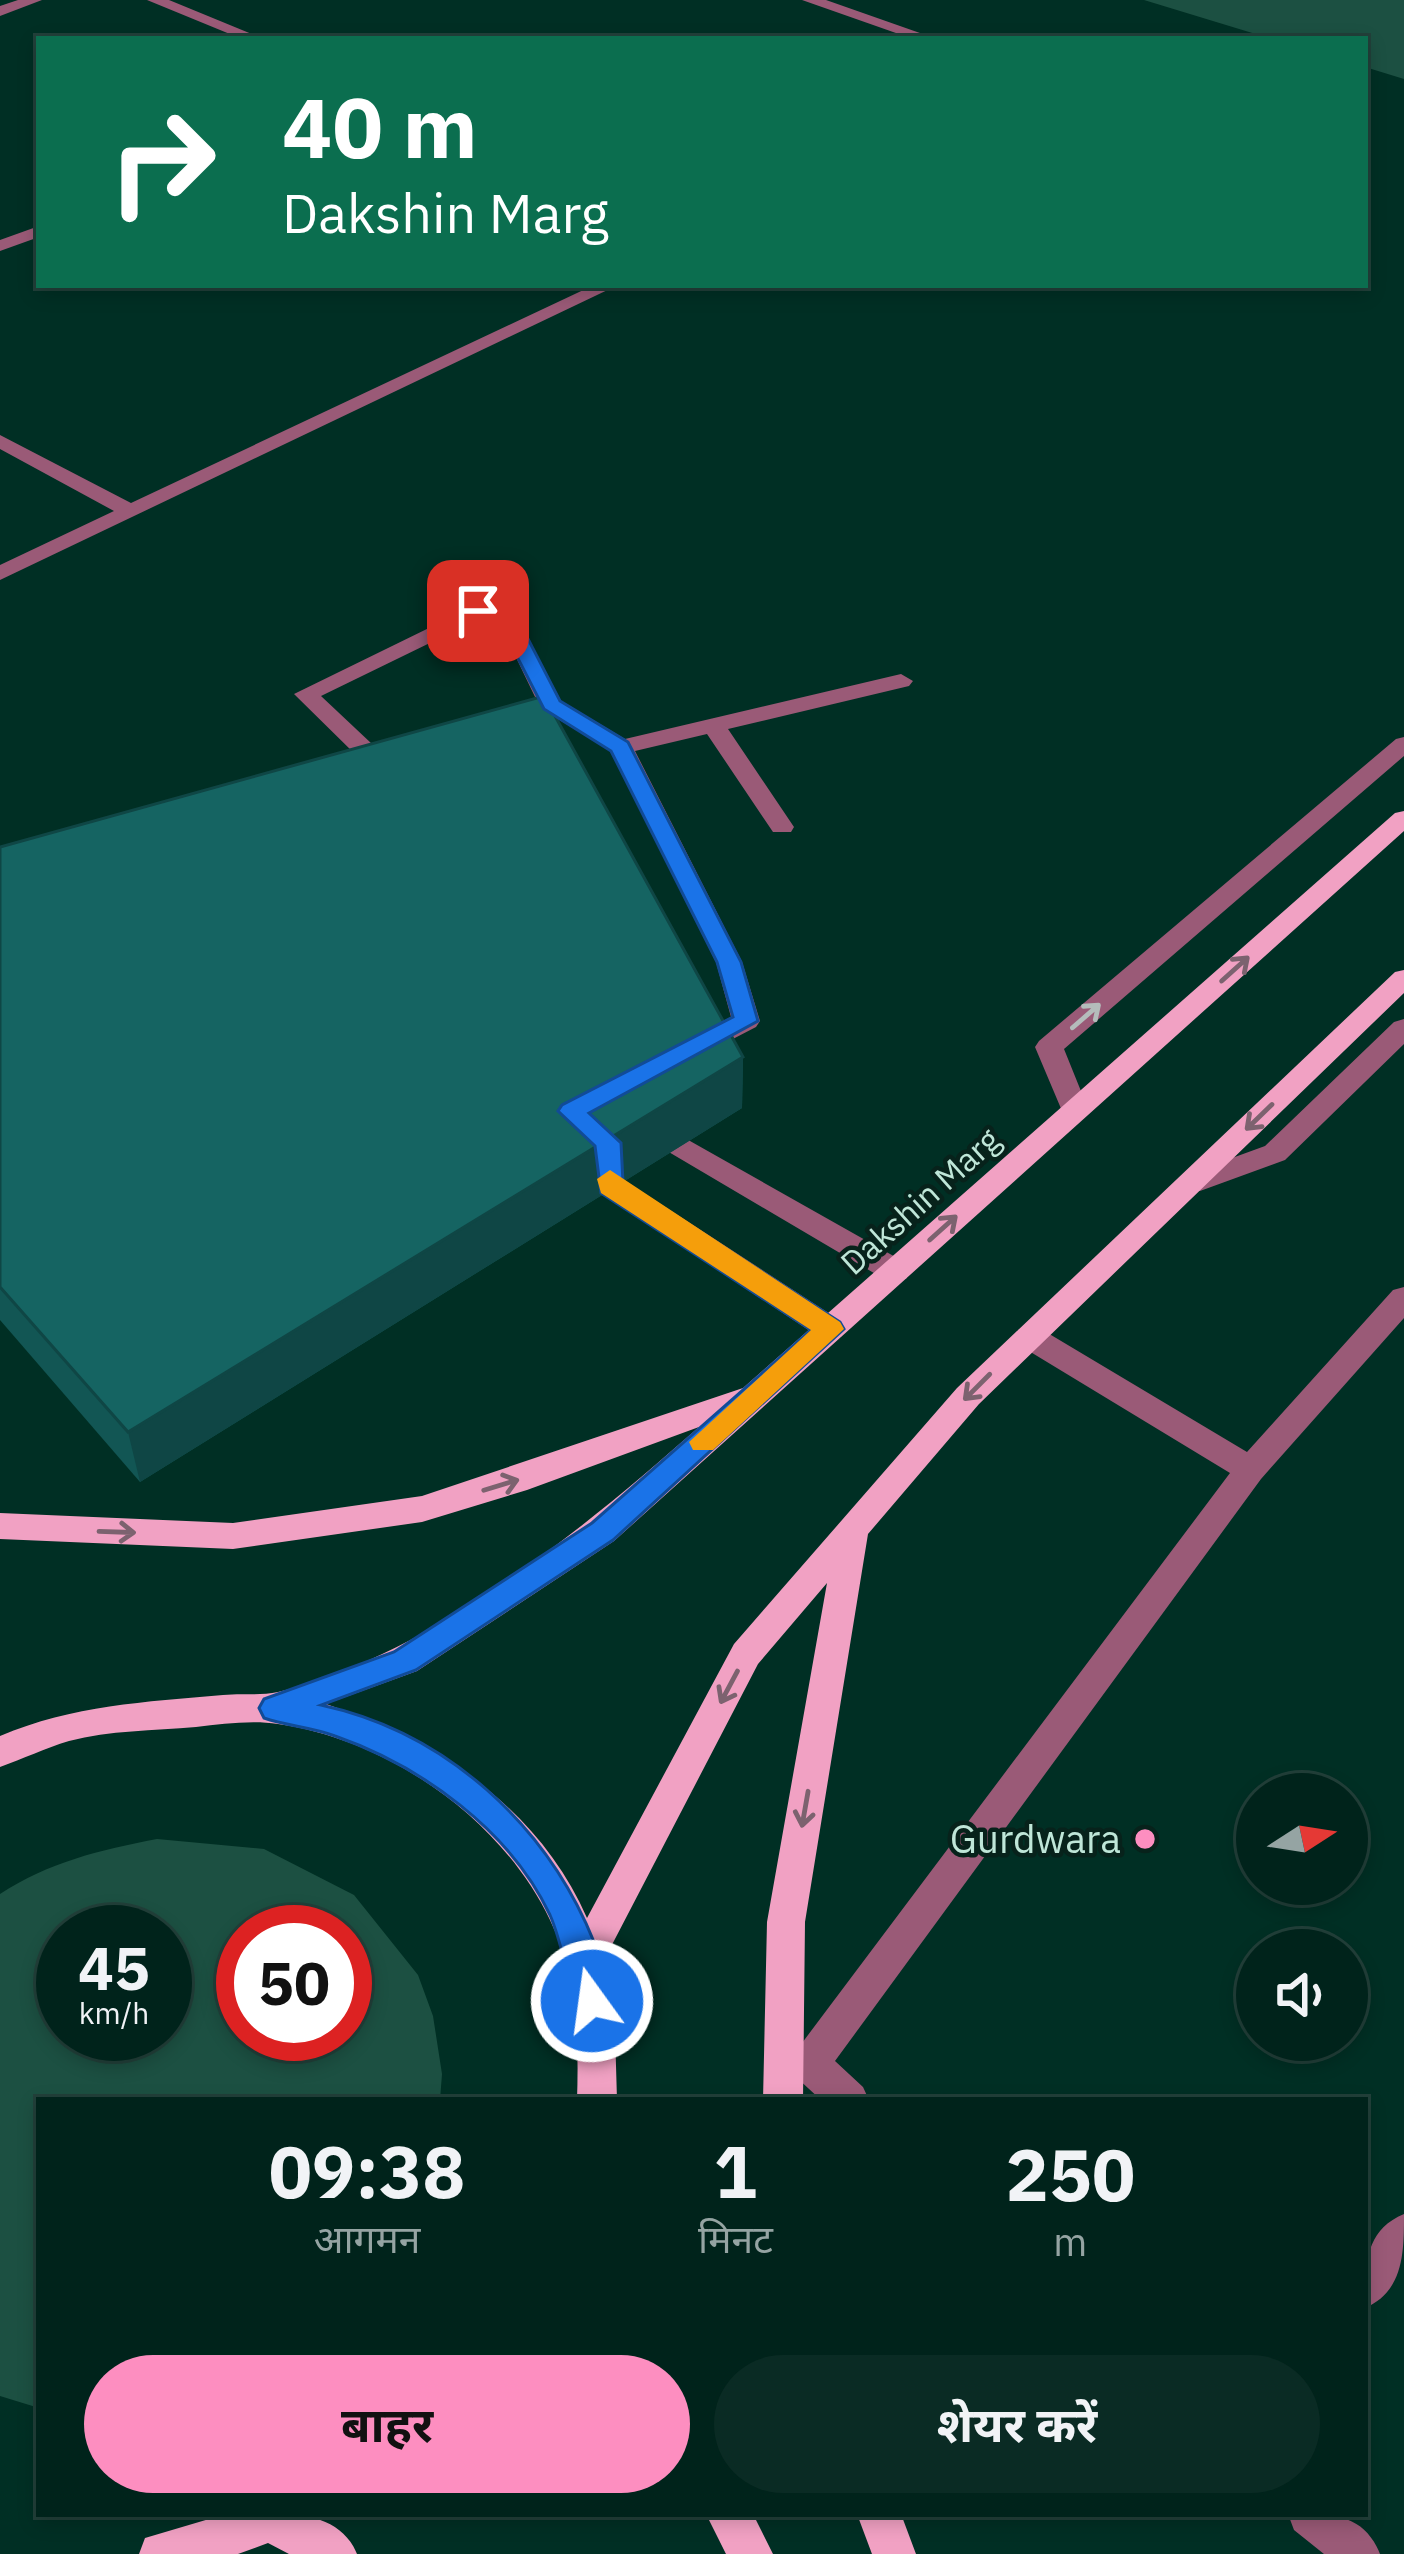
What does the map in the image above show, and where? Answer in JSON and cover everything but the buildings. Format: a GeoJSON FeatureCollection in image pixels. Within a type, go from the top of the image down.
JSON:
{"type":"FeatureCollection","features":[{"type":"Feature","properties":{"kind":"main road","name":"Dakshin Marg"},"geometry":{"type":"LineString","coordinates":[[275,1708],[405,1661],[602,1532],[1404,818]]}},
{"type":"Feature","properties":{"kind":"main road"},"geometry":{"type":"LineString","coordinates":[[585,1960],[746,1654],[968,1396],[1404,978]]}},
{"type":"Feature","properties":{"kind":"main road"},"geometry":{"type":"LineString","coordinates":[[0,1526],[233,1536],[422,1509],[516,1481],[758,1394]]}},
{"type":"Feature","properties":{"kind":"main road"},"geometry":{"type":"LineString","coordinates":[[783,2097],[786,1922],[854,1528]]}},
{"type":"Feature","properties":{"kind":"main road"},"geometry":{"type":"LineString","coordinates":[[0,1752],[96,1717],[275,1708],[337,1722],[421,1758],[505,1825],[562,1903],[585,1960],[599,2041],[598,2097]]}},
{"type":"Feature","properties":{"kind":"main road"},"geometry":{"type":"LineString","coordinates":[[0,1722],[39,1734]]}},
{"type":"Feature","properties":{"kind":"main road"},"geometry":{"type":"LineString","coordinates":[[161,2554],[182,2552],[278,2517],[335,2554]]}},
{"type":"Feature","properties":{"kind":"main road"},"geometry":{"type":"LineString","coordinates":[[730,2517],[751,2554]]}},
{"type":"Feature","properties":{"kind":"main road"},"geometry":{"type":"LineString","coordinates":[[880,2517],[894,2554]]}},
{"type":"Feature","properties":{"kind":"street"},"geometry":{"type":"LineString","coordinates":[[0,11],[34,0]]}},
{"type":"Feature","properties":{"kind":"street"},"geometry":{"type":"LineString","coordinates":[[155,0],[248,36]]}},
{"type":"Feature","properties":{"kind":"street"},"geometry":{"type":"LineString","coordinates":[[810,0],[919,36]]}},
{"type":"Feature","properties":{"kind":"street"},"geometry":{"type":"LineString","coordinates":[[0,246],[36,232]]}},
{"type":"Feature","properties":{"kind":"street"},"geometry":{"type":"LineString","coordinates":[[0,573],[603,288]]}},
{"type":"Feature","properties":{"kind":"street"},"geometry":{"type":"LineString","coordinates":[[0,441],[131,512]]}},
{"type":"Feature","properties":{"kind":"street"},"geometry":{"type":"LineString","coordinates":[[413,741],[367,753],[306,694],[478,611],[518,638],[551,705],[620,747],[729,962],[746,1021],[668,1061]]}},
{"type":"Feature","properties":{"kind":"street"},"geometry":{"type":"LineString","coordinates":[[620,747],[901,681]]}},
{"type":"Feature","properties":{"kind":"street"},"geometry":{"type":"LineString","coordinates":[[482,723],[551,705]]}},
{"type":"Feature","properties":{"kind":"street"},"geometry":{"type":"LineString","coordinates":[[713,725],[782,827]]}},
{"type":"Feature","properties":{"kind":"street"},"geometry":{"type":"LineString","coordinates":[[1075,1112],[1049,1048],[1404,744]]}},
{"type":"Feature","properties":{"kind":"street"},"geometry":{"type":"LineString","coordinates":[[1190,1184],[1276,1153],[1404,1028]]}},
{"type":"Feature","properties":{"kind":"street"},"geometry":{"type":"LineString","coordinates":[[583,1122],[608,1143],[667,1138],[895,1271]]}},
{"type":"Feature","properties":{"kind":"street"},"geometry":{"type":"LineString","coordinates":[[608,1143],[610,1186],[830,1329]]}},
{"type":"Feature","properties":{"kind":"street"},"geometry":{"type":"LineString","coordinates":[[846,2097],[810,2064],[1250,1470],[1404,1298]]}},
{"type":"Feature","properties":{"kind":"street"},"geometry":{"type":"LineString","coordinates":[[1030,1337],[1250,1470]]}},
{"type":"Feature","properties":{"kind":"street"},"geometry":{"type":"LineString","coordinates":[[1368,2284],[1404,2234]]}},
{"type":"Feature","properties":{"kind":"street"},"geometry":{"type":"LineString","coordinates":[[1314,2517],[1358,2554]]}},
{"type":"Feature","properties":{"kind":"green space"},"geometry":{"type":"Polygon","coordinates":[[[1144,0],[1404,0],[1404,79],[1368,68],[1368,36],[1262,36],[1144,0]]]}},
{"type":"Feature","properties":{"kind":"green space"},"geometry":{"type":"Polygon","coordinates":[[[157,1839],[264,1849],[354,1895],[362,1905],[216,1905],[216,2061],[372,2061],[372,1918],[418,1975],[433,2016],[442,2074],[440,2097],[36,2097],[36,2407],[0,2396],[0,1894],[56,1865],[157,1839]]]}},
{"type":"Feature","properties":{"kind":"slow traffic"},"geometry":{"type":"LineString","coordinates":[[610,1179],[610,1186],[830,1329],[703,1442]]}},
{"type":"Feature","properties":{"kind":"place","name":"Gurdwara"},"geometry":{"type":"Point","coordinates":[1145,1839]}},
{"type":"Feature","properties":{"kind":"route"},"geometry":{"type":"LineString","coordinates":[[478,611],[518,638],[551,705],[620,747],[729,962],[746,1021],[571,1111],[608,1143],[610,1186],[830,1329],[602,1532],[405,1661],[275,1708],[337,1722],[421,1758],[505,1825],[562,1903],[585,1960],[592,2001]]}}]}
